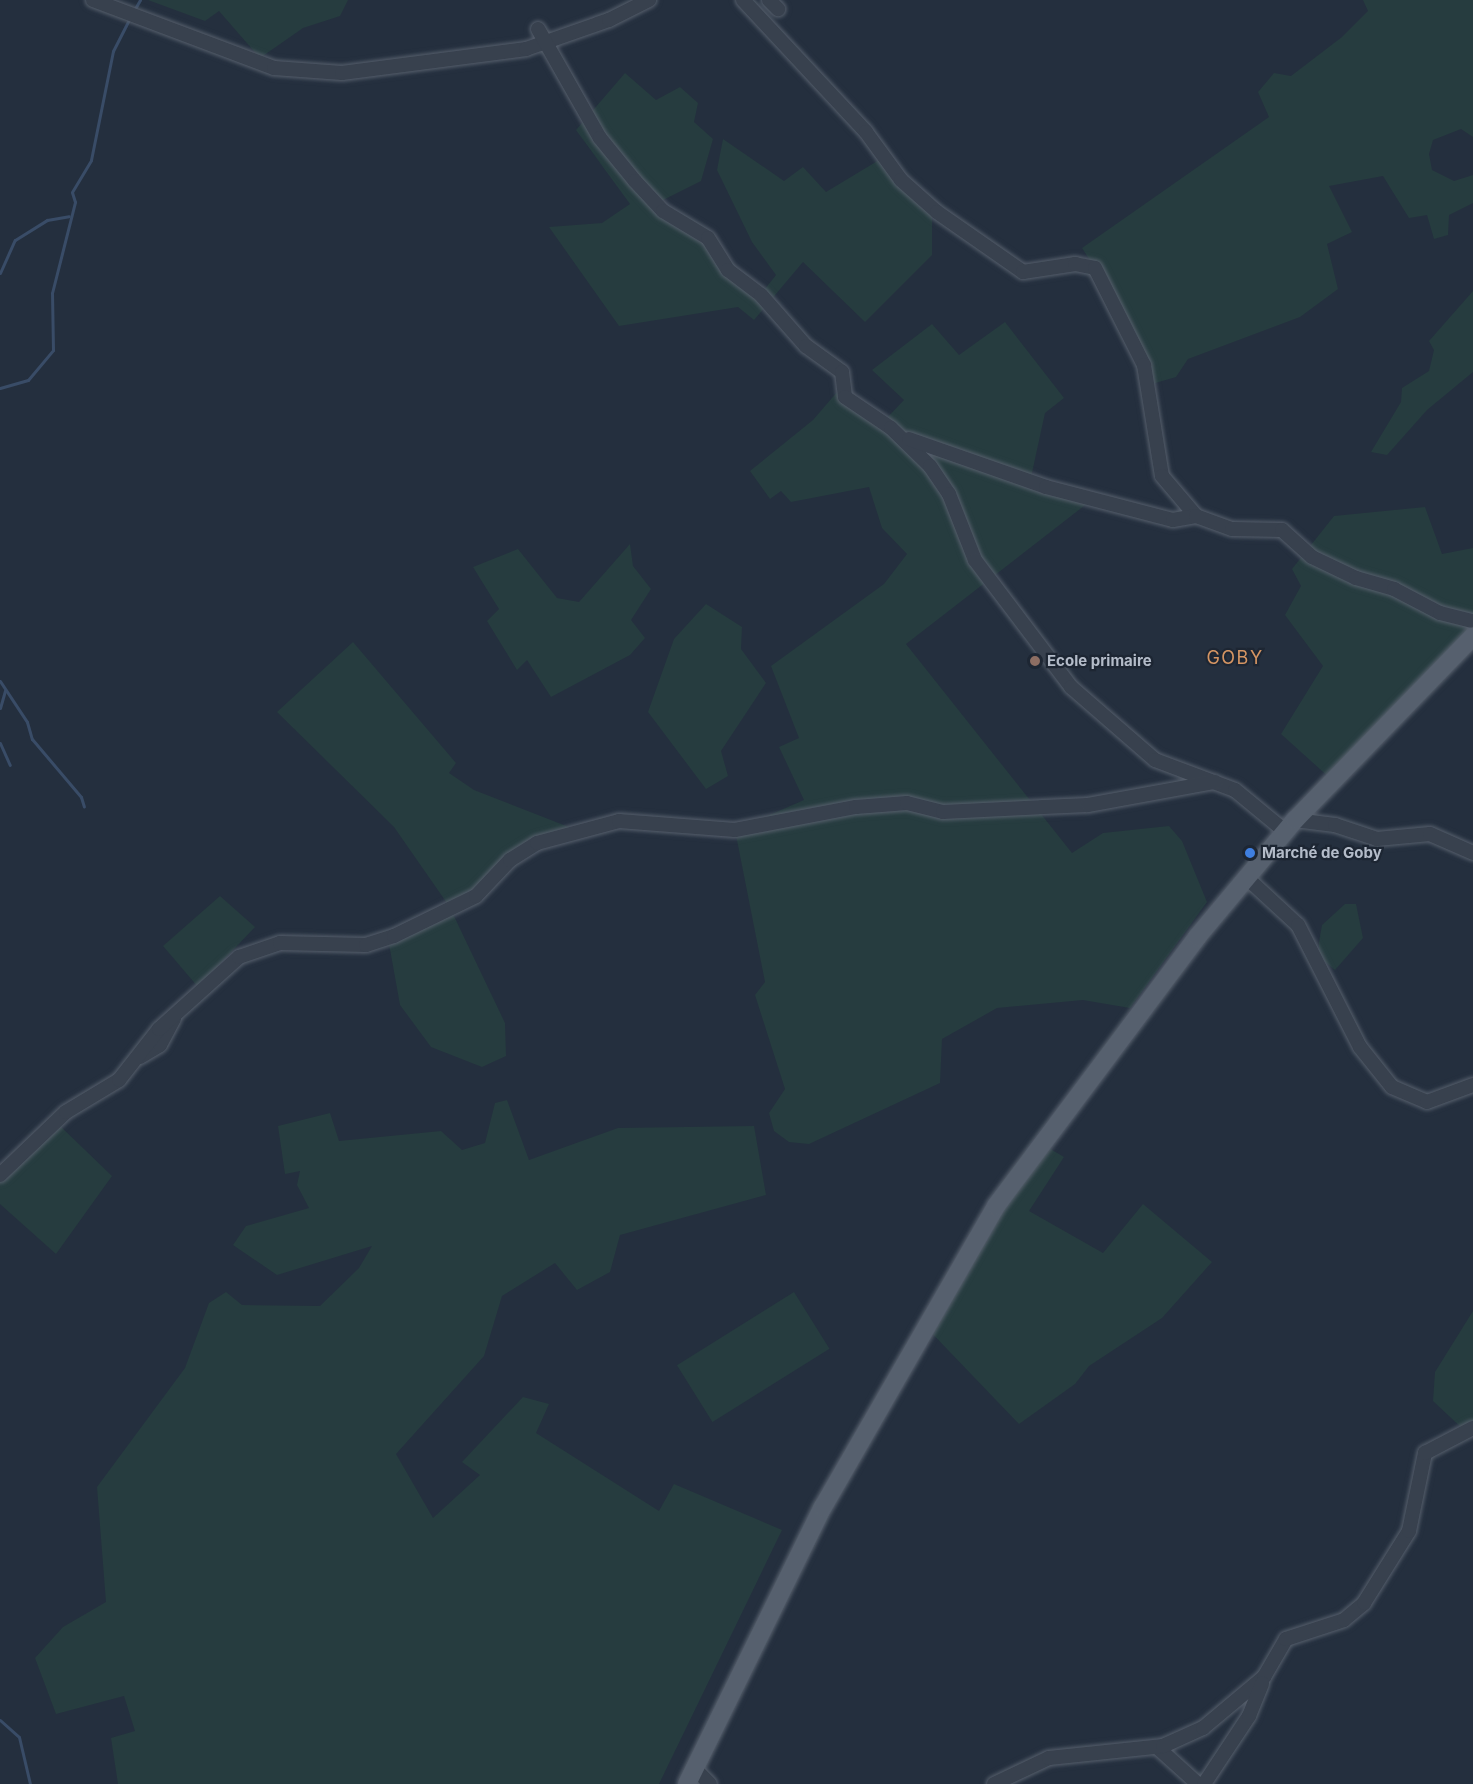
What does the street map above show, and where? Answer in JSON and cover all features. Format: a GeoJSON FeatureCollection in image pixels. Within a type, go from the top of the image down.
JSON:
{"type":"FeatureCollection","features":[{"type":"Feature","properties":{"kind":"main road"},"geometry":{"type":"LineString","coordinates":[[691,1777],[823,1507],[996,1206],[1145,1004],[1290,826],[1473,636]]}},
{"type":"Feature","properties":{"kind":"street"},"geometry":{"type":"LineString","coordinates":[[93,0],[242,58],[300,72],[342,73],[479,58],[548,42],[649,0]]}},
{"type":"Feature","properties":{"kind":"street"},"geometry":{"type":"LineString","coordinates":[[743,0],[866,132],[901,180],[937,212],[1023,272],[1075,264],[1095,268],[1144,365],[1162,476],[1196,516],[1232,529],[1288,532],[1312,556],[1356,578],[1394,589],[1440,614],[1473,621]]}},
{"type":"Feature","properties":{"kind":"street"},"geometry":{"type":"LineString","coordinates":[[537,29],[548,42],[600,138],[635,181],[663,211],[708,238],[728,270],[761,295],[806,346],[842,372],[845,397],[891,428],[934,452],[1046,487],[1178,521],[1196,516]]}},
{"type":"Feature","properties":{"kind":"street"},"geometry":{"type":"LineString","coordinates":[[891,428],[930,466],[949,494],[975,560],[1071,687],[1155,760],[1236,790],[1290,826],[1335,825],[1377,839],[1430,834],[1473,853]]}},
{"type":"Feature","properties":{"kind":"street"},"geometry":{"type":"LineString","coordinates":[[0,1175],[66,1112],[119,1080],[177,1012],[252,950],[304,941],[366,945],[394,936],[476,896],[510,860],[537,843],[619,821],[735,830],[856,807],[907,803],[943,812],[1088,805],[1215,782]]}},
{"type":"Feature","properties":{"kind":"street"},"geometry":{"type":"LineString","coordinates":[[1247,878],[1298,925],[1360,1047],[1392,1087],[1426,1101],[1473,1084]]}},
{"type":"Feature","properties":{"kind":"street"},"geometry":{"type":"LineString","coordinates":[[1204,1784],[1249,1716],[1264,1677],[1286,1639],[1344,1620],[1364,1603],[1409,1531],[1425,1453],[1473,1428]]}},
{"type":"Feature","properties":{"kind":"street"},"geometry":{"type":"LineString","coordinates":[[994,1784],[1049,1758],[1156,1747],[1203,1728],[1264,1677]]}},
{"type":"Feature","properties":{"kind":"street"},"geometry":{"type":"LineString","coordinates":[[1156,1747],[1198,1784]]}},
{"type":"Feature","properties":{"kind":"street"},"geometry":{"type":"LineString","coordinates":[[691,1777],[710,1784]]}},
{"type":"Feature","properties":{"kind":"green space"},"geometry":{"type":"Polygon","coordinates":[[[148,0],[348,0],[340,16],[303,28],[260,58],[219,11],[205,21],[148,0]]]}},
{"type":"Feature","properties":{"kind":"green space"},"geometry":{"type":"Polygon","coordinates":[[[1363,0],[1473,0],[1473,137],[1461,129],[1433,140],[1429,154],[1432,170],[1454,181],[1473,175],[1473,203],[1449,215],[1448,235],[1434,239],[1427,215],[1409,218],[1383,176],[1329,186],[1352,232],[1327,244],[1338,289],[1300,317],[1188,359],[1176,377],[1145,386],[1107,287],[1082,248],[1269,117],[1258,92],[1274,73],[1291,76],[1342,37],[1368,11],[1363,0]]]}},
{"type":"Feature","properties":{"kind":"green space"},"geometry":{"type":"Polygon","coordinates":[[[625,73],[656,100],[680,87],[698,103],[694,122],[713,139],[701,181],[657,203],[708,238],[719,258],[761,294],[776,275],[752,242],[717,170],[723,139],[784,181],[803,167],[826,192],[884,157],[932,208],[932,255],[865,322],[803,262],[754,320],[738,307],[619,326],[549,227],[602,223],[630,204],[576,130],[625,73]]]}},
{"type":"Feature","properties":{"kind":"green space"},"geometry":{"type":"Polygon","coordinates":[[[1473,291],[1473,372],[1427,410],[1387,455],[1371,452],[1401,402],[1402,388],[1429,371],[1434,350],[1429,341],[1473,291]]]}},
{"type":"Feature","properties":{"kind":"green space"},"geometry":{"type":"Polygon","coordinates":[[[1005,322],[1064,398],[1045,413],[1030,482],[1093,499],[906,644],[1072,853],[1103,833],[1169,826],[1182,841],[1207,902],[1130,1008],[1083,1000],[997,1008],[942,1039],[940,1083],[809,1144],[789,1142],[774,1131],[769,1113],[785,1089],[755,995],[765,982],[735,830],[804,800],[779,747],[799,738],[771,666],[884,584],[907,554],[882,528],[869,487],[791,502],[781,491],[770,499],[750,471],[813,420],[844,384],[846,397],[883,422],[904,400],[872,370],[932,324],[959,355],[1005,322]]]}},
{"type":"Feature","properties":{"kind":"green space"},"geometry":{"type":"Polygon","coordinates":[[[1425,507],[1442,554],[1473,548],[1473,636],[1332,780],[1281,734],[1323,666],[1285,615],[1301,586],[1292,569],[1334,516],[1425,507]]]}},
{"type":"Feature","properties":{"kind":"green space"},"geometry":{"type":"Polygon","coordinates":[[[630,544],[633,566],[651,589],[631,620],[645,638],[630,655],[551,697],[527,660],[517,670],[487,621],[499,609],[473,567],[518,549],[557,598],[579,602],[630,544]]]}},
{"type":"Feature","properties":{"kind":"green space"},"geometry":{"type":"Polygon","coordinates":[[[706,604],[742,627],[741,649],[766,683],[721,751],[728,776],[706,789],[648,712],[674,639],[706,604]]]}},
{"type":"Feature","properties":{"kind":"green space"},"geometry":{"type":"Polygon","coordinates":[[[353,642],[456,763],[449,773],[474,790],[579,831],[537,843],[452,912],[505,1023],[506,1056],[482,1067],[431,1047],[400,1005],[388,938],[449,906],[394,827],[277,712],[353,642]]]}},
{"type":"Feature","properties":{"kind":"green space"},"geometry":{"type":"Polygon","coordinates":[[[220,896],[255,927],[198,987],[163,946],[220,896]]]}},
{"type":"Feature","properties":{"kind":"green space"},"geometry":{"type":"Polygon","coordinates":[[[1345,904],[1356,904],[1363,938],[1335,970],[1319,957],[1319,942],[1322,925],[1345,904]]]}},
{"type":"Feature","properties":{"kind":"green space"},"geometry":{"type":"Polygon","coordinates":[[[507,1100],[529,1160],[618,1128],[754,1126],[766,1195],[620,1235],[610,1272],[577,1290],[555,1263],[502,1296],[484,1356],[396,1454],[433,1518],[480,1475],[462,1462],[523,1397],[549,1404],[536,1433],[659,1511],[674,1484],[782,1530],[659,1784],[118,1784],[111,1738],[135,1731],[124,1696],[56,1714],[35,1658],[63,1627],[106,1602],[97,1487],[185,1368],[209,1303],[226,1292],[242,1305],[320,1306],[359,1268],[372,1246],[277,1275],[233,1245],[246,1226],[309,1208],[297,1185],[300,1171],[285,1174],[278,1126],[330,1113],[339,1141],[441,1131],[462,1150],[485,1143],[495,1103],[507,1100]]]}},
{"type":"Feature","properties":{"kind":"green space"},"geometry":{"type":"Polygon","coordinates":[[[56,1122],[112,1176],[56,1254],[0,1204],[0,1181],[56,1122]]]}},
{"type":"Feature","properties":{"kind":"green space"},"geometry":{"type":"Polygon","coordinates":[[[1042,1144],[1064,1157],[1029,1211],[1103,1253],[1143,1204],[1212,1262],[1162,1318],[1089,1366],[1075,1384],[1019,1424],[924,1325],[1042,1144]]]}},
{"type":"Feature","properties":{"kind":"green space"},"geometry":{"type":"Polygon","coordinates":[[[794,1292],[830,1349],[712,1422],[677,1365],[794,1292]]]}},
{"type":"Feature","properties":{"kind":"green space"},"geometry":{"type":"Polygon","coordinates":[[[1473,1311],[1473,1428],[1466,1432],[1433,1401],[1435,1372],[1473,1311]]]}},
{"type":"Feature","properties":{"kind":"waterway"},"geometry":{"type":"LineString","coordinates":[[133,12],[140,0]]}},
{"type":"Feature","properties":{"kind":"waterway"},"geometry":{"type":"LineString","coordinates":[[0,388],[28,380],[53,350],[52,293],[75,202],[72,192],[91,160],[113,51],[130,18]]}},
{"type":"Feature","properties":{"kind":"waterway"},"geometry":{"type":"LineString","coordinates":[[0,273],[15,240],[47,220],[69,216]]}},
{"type":"Feature","properties":{"kind":"waterway"},"geometry":{"type":"LineString","coordinates":[[0,681],[27,722],[32,739],[81,797],[84,807]]}},
{"type":"Feature","properties":{"kind":"waterway"},"geometry":{"type":"LineString","coordinates":[[0,708],[5,690]]}},
{"type":"Feature","properties":{"kind":"waterway"},"geometry":{"type":"LineString","coordinates":[[0,743],[10,765]]}},
{"type":"Feature","properties":{"kind":"waterway"},"geometry":{"type":"LineString","coordinates":[[0,1720],[19,1737],[30,1784]]}},
{"type":"Feature","properties":{"kind":"place","name":"Ecole primaire"},"geometry":{"type":"Point","coordinates":[1035,661]}},
{"type":"Feature","properties":{"kind":"place","name":"Marché de Goby"},"geometry":{"type":"Point","coordinates":[1250,853]}},
{"type":"Feature","properties":{"kind":"district","name":"GOBY"},"geometry":{"type":"Point","coordinates":[1235,658]}}]}
